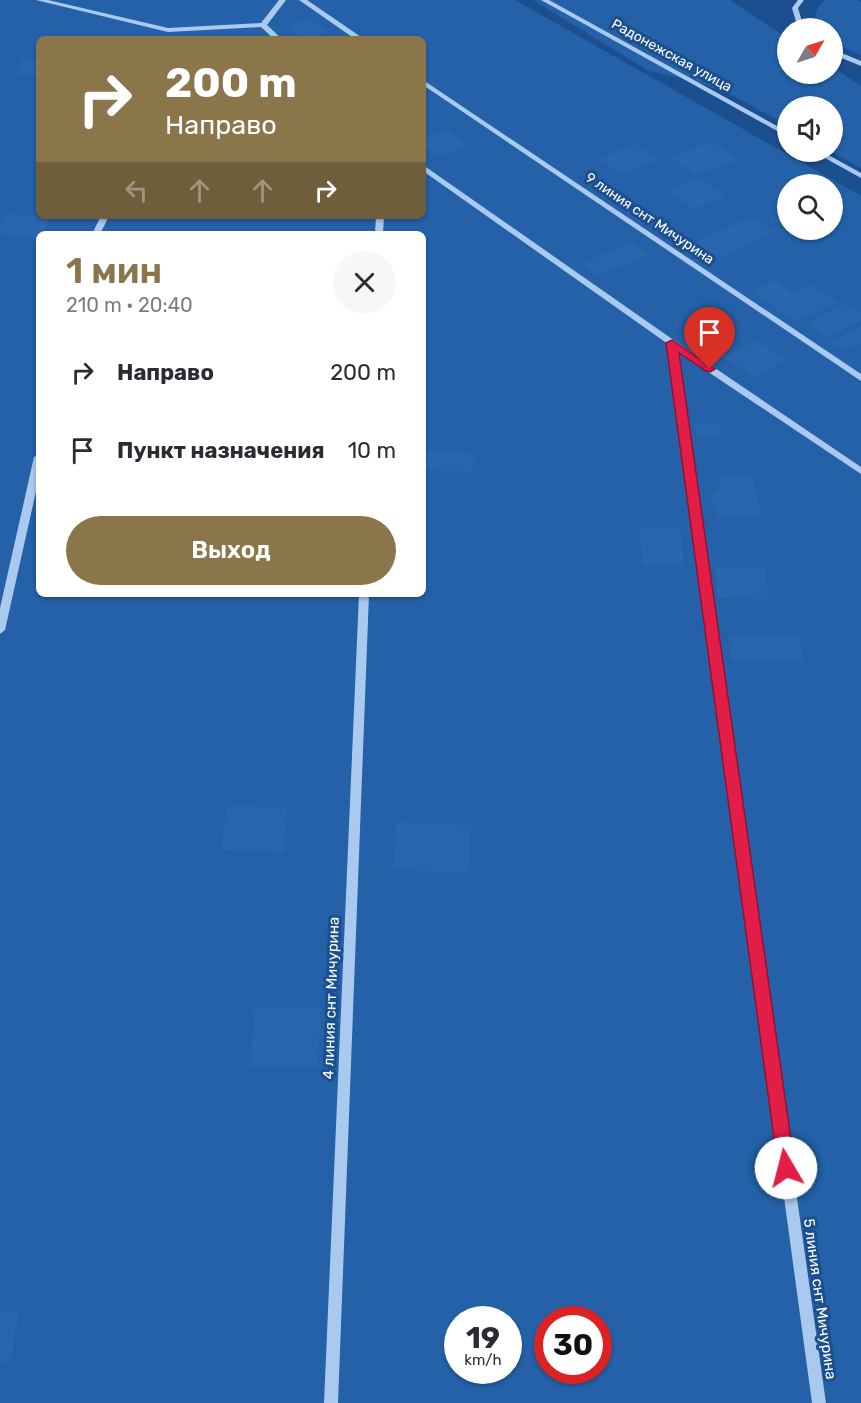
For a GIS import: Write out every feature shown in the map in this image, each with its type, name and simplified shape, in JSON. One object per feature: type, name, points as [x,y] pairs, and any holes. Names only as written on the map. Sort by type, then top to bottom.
[{"type":"street","points":[[39,0],[168,30],[263,25],[275,36]]},
{"type":"street","points":[[263,25],[283,0]]},
{"type":"street","points":[[302,0],[356,36]]},
{"type":"street","name":"Радонежская улица","points":[[544,0],[777,129]]},
{"type":"street","points":[[798,18],[795,8],[801,0]]},
{"type":"street","points":[[197,36],[201,28]]},
{"type":"street","points":[[843,56],[861,64]]},
{"type":"street","name":"9 линия снт Мичурина","points":[[426,84],[861,378]]},
{"type":"street","points":[[836,162],[861,176]]},
{"type":"street","points":[[426,169],[672,343],[861,471]]},
{"type":"street","name":"5 линия снт Мичурина","points":[[672,343],[819,1403]]},
{"type":"street","points":[[0,630],[36,470]]},
{"type":"street","name":"4 линия снт Мичурина","points":[[331,1403],[364,597]]},
{"type":"shaded area","points":[[0,0],[515,0],[777,148],[777,162],[801,162],[822,174],[777,174],[777,240],[843,240],[843,186],[861,196],[861,1403],[0,1403]]},
{"type":"shaded area","points":[[533,0],[730,0],[777,31],[777,84],[843,84],[843,74],[861,86],[861,168],[843,158],[843,96],[777,96],[777,120],[731,95],[701,83],[649,71]]},
{"type":"shaded area","points":[[826,0],[861,2],[861,55],[843,47],[843,18],[816,18],[820,5]]},
{"type":"building","points":[[309,18],[329,32],[315,36],[301,36],[286,26]]},
{"type":"building","points":[[22,60],[36,61],[36,76],[14,74]]},
{"type":"building","points":[[448,130],[467,146],[437,156],[426,147],[426,138]]},
{"type":"building","points":[[712,141],[739,159],[697,175],[670,157]]},
{"type":"building","points":[[635,144],[659,159],[622,174],[599,159]]},
{"type":"building","points":[[698,178],[726,195],[694,209],[666,191]]},
{"type":"building","points":[[7,214],[50,219],[44,231],[36,231],[36,239],[0,235],[0,226]]},
{"type":"building","points":[[752,217],[775,232],[718,258],[694,242]]},
{"type":"building","points":[[631,242],[649,254],[598,276],[580,264]]},
{"type":"building","points":[[775,280],[793,293],[811,284],[839,302],[796,322],[750,292]]},
{"type":"building","points":[[845,304],[861,314],[861,320],[827,337],[806,323]]},
{"type":"building","points":[[861,326],[861,342],[844,351],[830,343]]},
{"type":"building","points":[[757,341],[787,360],[753,377],[723,357]]},
{"type":"building","points":[[695,424],[720,424],[722,437],[697,437]]},
{"type":"building","points":[[427,451],[474,453],[472,472],[426,470]]},
{"type":"building","points":[[752,475],[762,516],[717,517],[711,494],[721,486],[719,476]]},
{"type":"building","points":[[639,527],[680,527],[685,566],[642,565]]},
{"type":"building","points":[[716,567],[765,568],[769,599],[717,598]]},
{"type":"building","points":[[728,634],[799,636],[803,662],[731,661]]},
{"type":"building","points":[[227,806],[288,807],[284,852],[221,850]]},
{"type":"building","points":[[396,822],[471,825],[469,873],[393,870]]},
{"type":"building","points":[[255,1008],[321,1008],[318,1067],[250,1067]]},
{"type":"building","points":[[0,1312],[19,1312],[10,1363],[0,1363]]},
{"type":"route","points":[[710,369],[672,343],[786,1168]]}]
